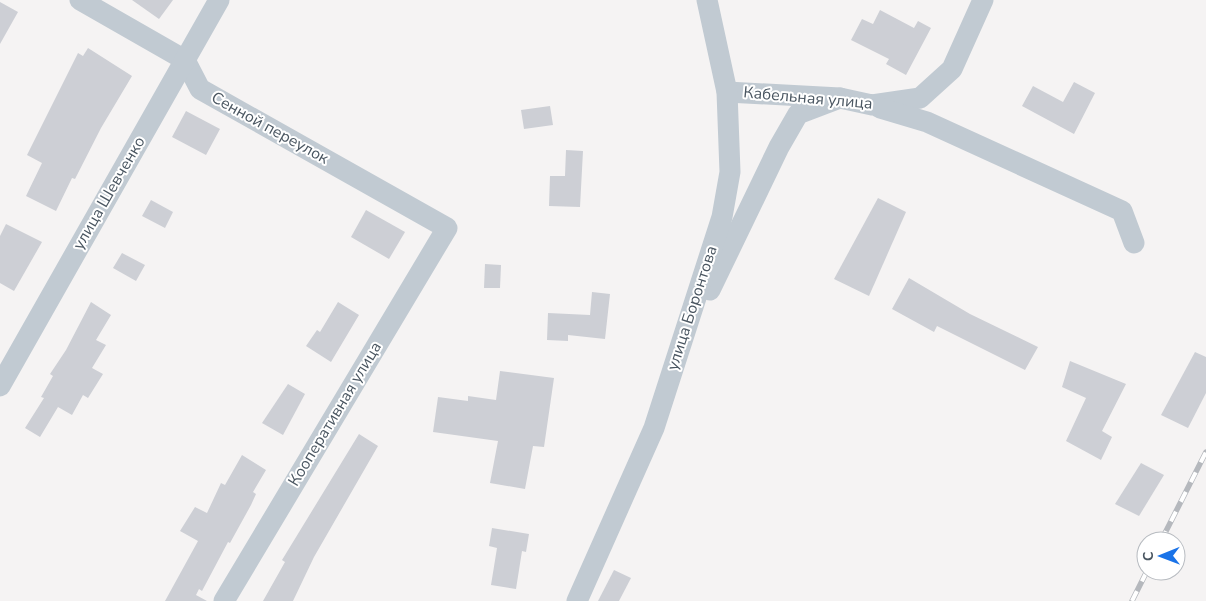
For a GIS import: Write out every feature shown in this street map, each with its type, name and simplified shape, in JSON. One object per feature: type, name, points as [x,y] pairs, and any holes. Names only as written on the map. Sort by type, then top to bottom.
[{"type":"street","points":[[80,0],[185,60]]},
{"type":"street","name":"улица Шевченко","points":[[0,386],[219,0]]},
{"type":"street","name":"улица Боронтова","points":[[577,601],[654,428],[676,354],[722,217],[730,172],[727,92],[707,0]]},
{"type":"street","name":"Кабельная улица","points":[[727,92],[840,98],[872,106],[920,98],[952,69],[983,0]]},
{"type":"street","name":"Сенной переулок","points":[[185,60],[200,89],[447,228]]},
{"type":"street","points":[[676,354],[735,240],[779,147],[798,114],[840,98]]},
{"type":"street","points":[[872,106],[927,122],[1122,211],[1134,243]]},
{"type":"street","name":"Кооперативная улица","points":[[224,601],[447,228]]},
{"type":"building","points":[[132,0],[173,0],[159,19]]},
{"type":"building","points":[[0,2],[18,12],[0,44]]},
{"type":"building","points":[[880,10],[914,28],[918,21],[931,28],[906,75],[886,64],[889,59],[851,40],[862,19],[873,24]]},
{"type":"building","points":[[88,48],[132,76],[101,128],[75,179],[72,178],[56,211],[26,196],[42,163],[27,155],[78,53],[83,56]]},
{"type":"building","points":[[1074,82],[1095,93],[1074,134],[1022,106],[1033,86],[1063,102]]},
{"type":"building","points":[[550,106],[553,125],[524,129],[521,110]]},
{"type":"building","points":[[186,111],[220,129],[206,155],[172,137]]},
{"type":"building","points":[[566,150],[583,151],[580,207],[549,206],[550,176],[565,176]]},
{"type":"building","points":[[878,198],[906,212],[869,296],[834,279]]},
{"type":"building","points":[[151,200],[173,212],[165,228],[142,216]]},
{"type":"building","points":[[366,210],[405,232],[389,259],[351,237]]},
{"type":"building","points":[[6,224],[42,242],[14,291],[0,283],[0,236]]},
{"type":"building","points":[[122,253],[145,265],[136,281],[113,268]]},
{"type":"building","points":[[485,264],[501,265],[500,288],[484,288]]},
{"type":"building","points":[[909,278],[970,314],[1038,347],[1025,370],[937,326],[934,332],[892,309]]},
{"type":"building","points":[[592,292],[610,294],[605,339],[568,335],[568,341],[547,340],[548,313],[590,315]]},
{"type":"building","points":[[91,302],[111,315],[96,340],[106,345],[92,368],[103,374],[88,398],[83,395],[72,415],[58,407],[40,437],[25,428],[44,398],[41,397],[53,376],[50,374],[66,350]]},
{"type":"building","points":[[338,302],[359,315],[331,362],[306,346],[317,330],[320,332]]},
{"type":"building","points":[[1195,352],[1206,357],[1206,393],[1188,428],[1161,415]]},
{"type":"building","points":[[1070,361],[1126,384],[1102,431],[1112,437],[1101,460],[1066,441],[1086,398],[1062,387]]},
{"type":"building","points":[[500,371],[554,378],[544,447],[533,446],[525,489],[490,483],[498,441],[433,432],[438,397],[468,401],[468,396],[496,400]]},
{"type":"building","points":[[288,384],[305,394],[283,435],[262,423]]},
{"type":"building","points":[[359,434],[378,446],[314,557],[293,601],[263,601],[285,562],[282,560]]},
{"type":"building","points":[[242,455],[266,470],[253,492],[256,494],[251,505],[230,543],[228,542],[202,591],[199,589],[196,595],[207,601],[165,601],[198,541],[180,531],[195,507],[207,513],[221,483],[225,485]]},
{"type":"building","points":[[1141,463],[1164,475],[1139,516],[1115,504]]},
{"type":"building","points":[[492,528],[529,534],[526,552],[522,551],[516,589],[491,585],[497,548],[489,546]]},
{"type":"building","points":[[614,570],[631,578],[619,601],[598,601]]},
{"type":"railway","points":[[1166,531],[1206,452]]},
{"type":"railway","points":[[1132,601],[1142,581]]}]
